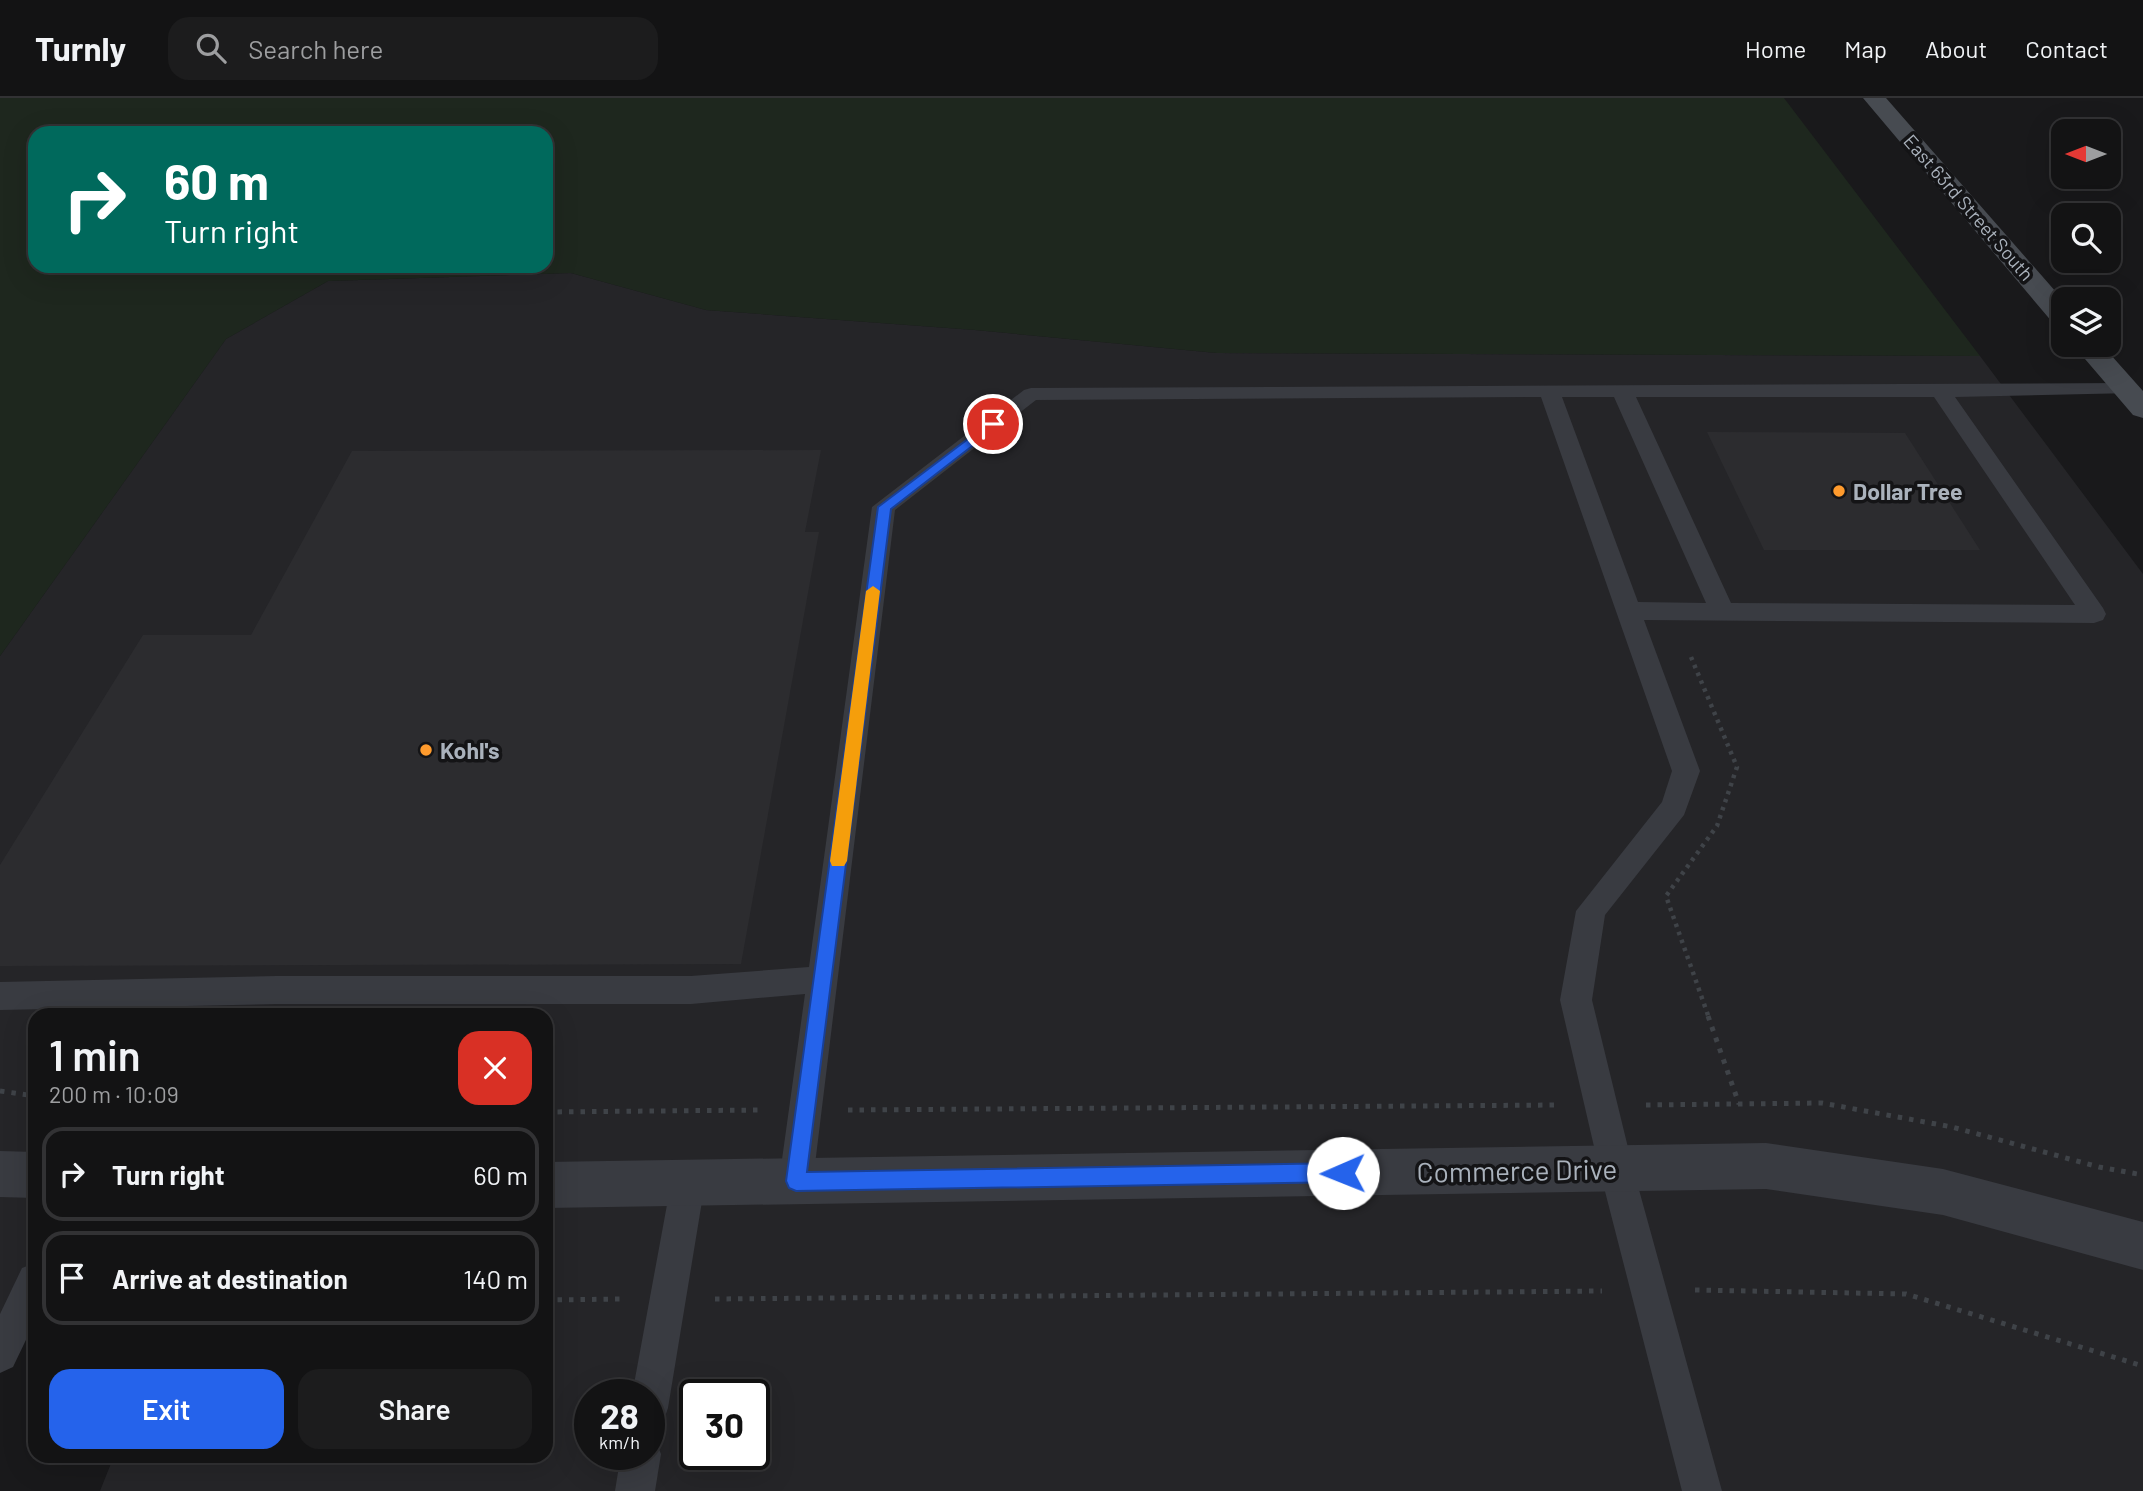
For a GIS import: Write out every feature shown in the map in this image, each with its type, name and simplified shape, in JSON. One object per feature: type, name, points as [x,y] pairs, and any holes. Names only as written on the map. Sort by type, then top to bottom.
[{"type":"main road","name":"East 63rd Street South","points":[[1874,98],[2051,303]]},
{"type":"main road","points":[[2098,357],[2134,399]]},
{"type":"street","name":"Commerce Drive","points":[[553,1185],[1766,1166],[1943,1192],[2143,1246]]},
{"type":"street","points":[[0,1174],[28,1175]]},
{"type":"lane","points":[[1549,391],[1686,771],[1674,807],[1591,911],[1576,1000],[1616,1168],[1702,1491]]},
{"type":"lane","points":[[1622,391],[1724,612]]},
{"type":"lane","points":[[1629,611],[2094,614],[1940,391]]},
{"type":"lane","points":[[796,1181],[884,507],[1031,394],[1940,391],[2134,399]]},
{"type":"lane","points":[[0,996],[277,990],[691,990],[822,979]]},
{"type":"lane","points":[[654,1379],[688,1183]]},
{"type":"lane","points":[[0,1354],[28,1296]]},
{"type":"lane","points":[[635,1491],[638,1470]]},
{"type":"path","points":[[0,1091],[28,1095]]},
{"type":"path","points":[[553,1112],[1822,1103],[1952,1127],[2099,1167],[2143,1175]]},
{"type":"path","points":[[553,1300],[1739,1290],[1906,1294],[2143,1366]]},
{"type":"shaded area","points":[[0,98],[1784,98],[1980,356],[1217,353],[975,330],[706,310],[571,273],[328,281],[226,339],[0,656]]},
{"type":"shaded area","points":[[571,273],[706,310],[975,330],[1217,353],[1980,356],[2143,574],[2143,1491],[100,1491],[111,1463],[553,1463],[553,1008],[28,1008],[28,1326],[0,1320],[0,656],[226,339],[328,281]]},
{"type":"building","name":"Dollar Tree","points":[[1707,432],[1905,433],[1980,550],[1764,550]]},
{"type":"building","name":"Kohl's","points":[[821,450],[805,532],[819,532],[741,964],[0,966],[0,865],[143,635],[251,635],[352,451]]},
{"type":"slow traffic","points":[[838,861],[873,591]]},
{"type":"place","name":"Dollar Tree","points":[[1839,491]]},
{"type":"place","name":"Kohl's","points":[[426,750]]},
{"type":"route","points":[[993,424],[884,507],[796,1181],[1343,1173]]}]
